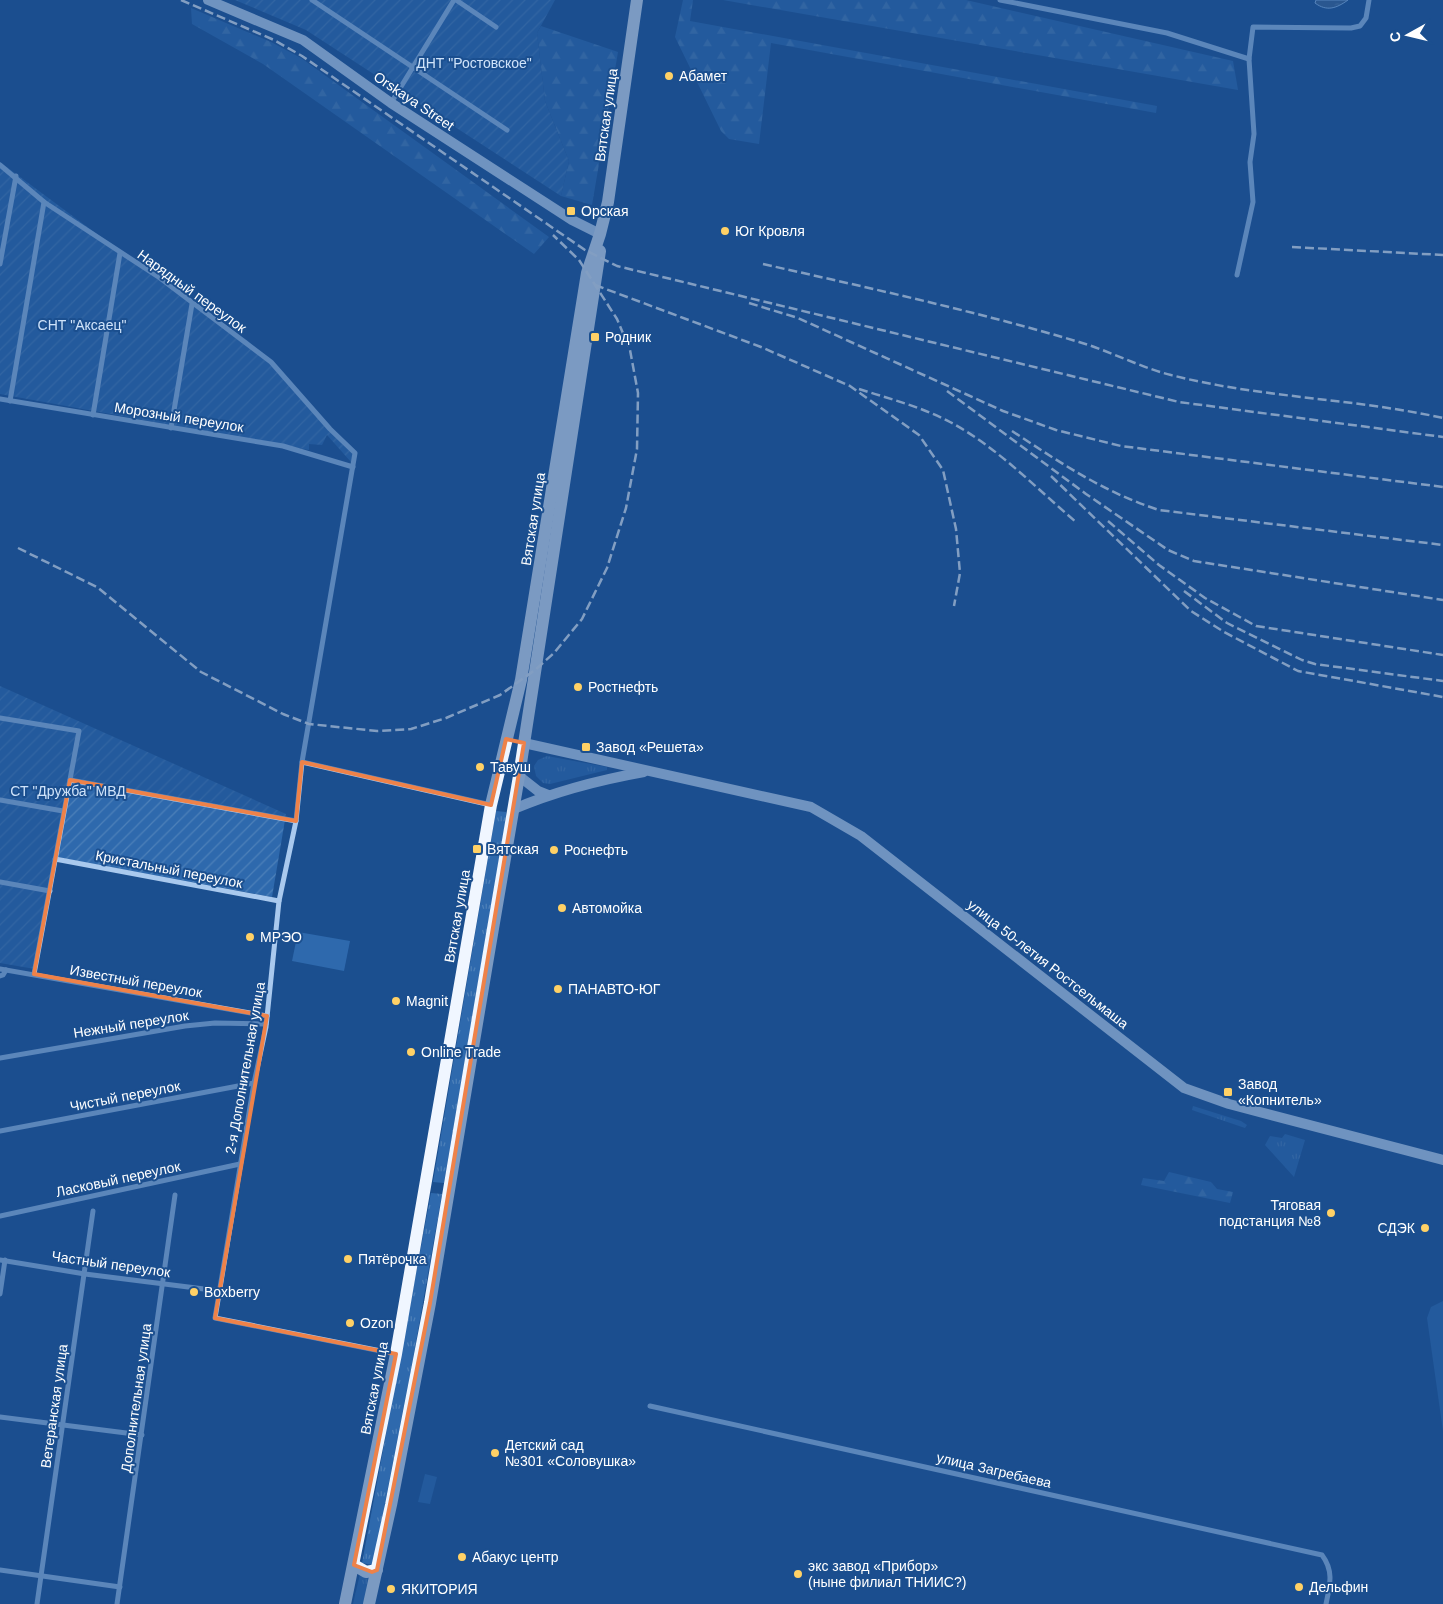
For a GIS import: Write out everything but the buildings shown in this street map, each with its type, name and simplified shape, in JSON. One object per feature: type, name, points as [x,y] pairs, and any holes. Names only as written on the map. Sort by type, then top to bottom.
[{"type":"main road","name":"Orskaya Street","points":[[208,0],[303,40],[391,103],[572,220],[600,234]]},
{"type":"main road","name":"Вятская улица","points":[[345,1604],[396,1354],[491,805],[521,680],[587,273],[608,202],[637,0]]},
{"type":"main road","name":"Вятская улица","points":[[370,1604],[430,1303],[514,809],[598,267],[600,234]]},
{"type":"main road","points":[[506,739],[524,743]]},
{"type":"main road","name":"улица 50-летия Ростсельмаша","points":[[524,743],[802,804],[835,820],[861,836],[1184,1088],[1229,1104],[1443,1160]]},
{"type":"main road","points":[[502,758],[519,776],[538,791],[548,794]]},
{"type":"main road","points":[[491,805],[514,809],[548,794],[608,778],[647,771]]},
{"type":"main road","points":[[426,1188],[439,1184],[448,1191]]},
{"type":"main road","points":[[354,1565],[366,1572],[377,1570]]},
{"type":"street","points":[[312,0],[507,130]]},
{"type":"street","points":[[391,103],[455,0],[496,27]]},
{"type":"street","points":[[1000,0],[1167,34],[1249,59]]},
{"type":"street","points":[[1237,275],[1252,202],[1250,162],[1254,134],[1249,59],[1253,27],[1350,28],[1360,26],[1366,18],[1369,0]]},
{"type":"street","name":"Нарядный переулок","points":[[0,166],[16,176],[44,202],[160,278],[271,362],[330,429],[355,453]]},
{"type":"street","points":[[0,264],[16,176]]},
{"type":"street","points":[[10,401],[44,202]]},
{"type":"street","points":[[93,415],[120,253]]},
{"type":"street","points":[[171,428],[192,304]]},
{"type":"street","name":"Морозный переулок","points":[[0,399],[283,446],[353,466]]},
{"type":"street","name":"2-я Дополнительная улица","points":[[355,453],[302,762],[296,821],[279,901],[266,1024],[254,1083],[215,1318],[396,1354]]},
{"type":"street","points":[[0,718],[79,731],[34,974]]},
{"type":"street","points":[[302,762],[491,805]]},
{"type":"street","points":[[70,780],[296,821]]},
{"type":"street","points":[[0,800],[63,811]]},
{"type":"street","name":"Кристальный переулок","points":[[55,859],[279,901]]},
{"type":"street","points":[[0,882],[50,890]]},
{"type":"street","points":[[0,976],[3,975],[3,969]]},
{"type":"street","name":"Известный переулок","points":[[3,969],[267,1016]]},
{"type":"street","name":"Нежный переулок","points":[[0,1058],[185,1026],[216,1023],[266,1024]]},
{"type":"street","name":"Чистый переулок","points":[[0,1131],[254,1083]]},
{"type":"street","name":"Ласковый переулок","points":[[0,1216],[240,1164]]},
{"type":"street","name":"Дополнительная улица","points":[[117,1604],[176,1195]]},
{"type":"street","name":"Ветеранская улица","points":[[37,1604],[93,1211]]},
{"type":"street","points":[[0,1294],[2,1260]]},
{"type":"street","name":"Частный переулок","points":[[2,1260],[85,1274],[220,1291]]},
{"type":"street","name":"улица Загребаева","points":[[650,1406],[1322,1555],[1328,1564],[1331,1576],[1326,1604]]},
{"type":"street","points":[[0,1417],[142,1435]]},
{"type":"street","points":[[0,1570],[120,1587]]},
{"type":"highlighted area","points":[[506,739],[524,743],[430,1303],[377,1570],[372,1572],[354,1565],[396,1354],[215,1318],[267,1016],[34,974],[70,780],[296,821],[302,762],[491,805]]},
{"type":"green space","name":"ДНТ \"Ростовское\"","points":[[235,0],[555,0],[537,33],[545,101],[569,161],[561,196],[306,30]]},
{"type":"green space","points":[[683,0],[693,0],[690,21],[1157,106],[1156,113],[771,43],[759,144],[729,139],[721,131],[675,37]]},
{"type":"green space","points":[[723,0],[966,0],[1233,61],[1238,90]]},
{"type":"green space","points":[[191,8],[271,42],[301,58],[549,237],[534,254],[263,64],[192,24]]},
{"type":"green space","points":[[541,26],[618,52],[592,205],[561,196],[569,161],[545,101],[537,33]]},
{"type":"green space","name":"СНТ \"Аксаец\"","points":[[0,162],[121,252],[248,341],[353,454],[351,462],[327,435],[322,445],[309,444],[309,450],[0,394]]},
{"type":"green space","name":"СТ \"Дружба\" МВД","points":[[0,686],[286,814],[272,897],[55,857],[35,969],[0,963]]},
{"type":"green space","points":[[547,756],[607,767],[607,770],[550,784],[543,783],[536,776],[534,766],[538,760]]},
{"type":"green space","points":[[496,811],[506,812],[506,818],[444,1183],[433,1182]]},
{"type":"green space","points":[[298,932],[350,941],[344,971],[292,961]]},
{"type":"green space","points":[[1193,1106],[1241,1121],[1247,1125],[1245,1128],[1192,1110]]},
{"type":"green space","points":[[1285,1134],[1305,1140],[1294,1177],[1265,1145],[1270,1136],[1282,1138]]},
{"type":"green space","points":[[1169,1172],[1211,1182],[1217,1189],[1233,1192],[1230,1203],[1141,1185],[1143,1178],[1164,1181]]},
{"type":"green space","points":[[431,1193],[442,1194],[413,1359],[373,1565],[362,1563]]},
{"type":"green space","points":[[1443,1301],[1443,1431],[1427,1318],[1431,1307]]},
{"type":"green space","points":[[425,1474],[437,1477],[430,1504],[418,1502]]},
{"type":"green space","points":[[360,1574],[372,1576],[365,1604],[353,1604]]},
{"type":"water","points":[[1316,0],[1348,0],[1336,7],[1328,8],[1319,6],[1315,3]]},
{"type":"railway","points":[[181,0],[274,40],[302,56],[585,250],[617,266],[1179,402],[1443,437]]},
{"type":"railway","points":[[18,548],[97,587],[201,672],[283,714],[309,724],[377,731],[411,729],[446,718],[500,695],[535,670],[554,653],[582,619],[607,568],[626,508],[637,449],[638,393],[630,350],[617,319],[579,260],[553,235]]},
{"type":"railway","points":[[1292,247],[1443,255]]},
{"type":"railway","points":[[763,264],[1001,320],[1091,346],[1159,372],[1205,383],[1238,389],[1375,406],[1443,418]]},
{"type":"railway","points":[[595,285],[761,347],[850,386],[919,435],[943,470],[956,529],[960,573],[954,606]]},
{"type":"railway","points":[[749,303],[798,318],[1003,411],[1056,430],[1121,446],[1443,487]]},
{"type":"railway","points":[[859,389],[928,412],[967,432],[1016,469],[1076,522]]},
{"type":"railway","points":[[947,391],[1086,494],[1168,550],[1194,561],[1443,600]]},
{"type":"railway","points":[[1012,431],[1101,486],[1159,510],[1443,545]]},
{"type":"railway","points":[[1051,476],[1191,611],[1224,632],[1298,671],[1443,697]]},
{"type":"railway","points":[[1108,521],[1159,565],[1205,598],[1256,626],[1443,655]]},
{"type":"railway","points":[[1184,591],[1227,623],[1302,660],[1315,664],[1443,681]]},
{"type":"place","name":"Абамет","points":[[669,76]]},
{"type":"place","name":"Орская","points":[[571,211]]},
{"type":"place","name":"Юг Кровля","points":[[725,231]]},
{"type":"place","name":"Родник","points":[[595,337]]},
{"type":"place","name":"Ростнефть","points":[[578,687]]},
{"type":"place","name":"Завод «Решета»","points":[[586,747]]},
{"type":"place","name":"Тавуш","points":[[480,767]]},
{"type":"place","name":"Вятская","points":[[477,849]]},
{"type":"place","name":"Роснефть","points":[[554,850]]},
{"type":"place","name":"Автомойка","points":[[562,908]]},
{"type":"place","name":"МРЭО","points":[[250,937]]},
{"type":"place","name":"ПАНАВТО-ЮГ","points":[[558,989]]},
{"type":"place","name":"Magnit","points":[[396,1001]]},
{"type":"place","name":"Online Trade","points":[[411,1052]]},
{"type":"place","name":"Завод «Копнитель»","points":[[1228,1092]]},
{"type":"place","name":"Тяговая подстанция №8","points":[[1331,1213]]},
{"type":"place","name":"СДЭК","points":[[1425,1228]]},
{"type":"place","name":"Пятёрочка","points":[[348,1259]]},
{"type":"place","name":"Boxberry","points":[[194,1292]]},
{"type":"place","name":"Ozon","points":[[350,1323]]},
{"type":"place","name":"Детский сад №301 «Соловушка»","points":[[495,1453]]},
{"type":"place","name":"Абакус центр","points":[[462,1557]]},
{"type":"place","name":"экс завод «Прибор» (ныне филиал ТНИИС?)","points":[[798,1574]]},
{"type":"place","name":"Дельфин","points":[[1299,1587]]},
{"type":"place","name":"ЯКИТОРИЯ","points":[[391,1589]]}]
